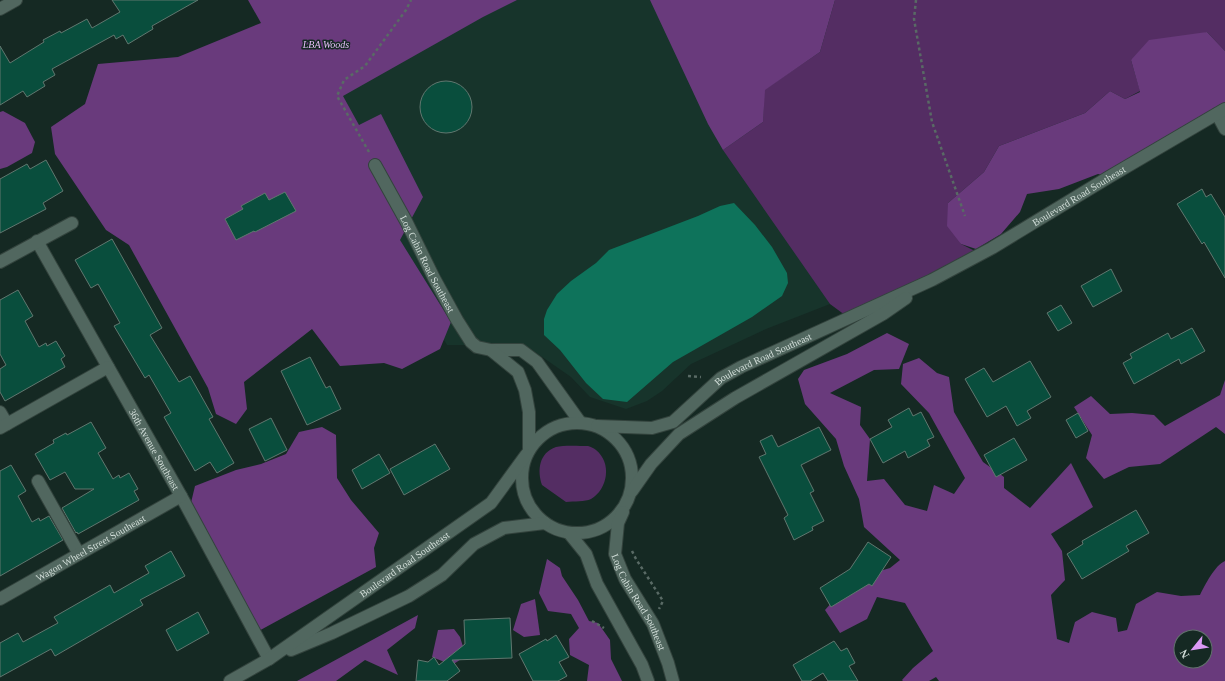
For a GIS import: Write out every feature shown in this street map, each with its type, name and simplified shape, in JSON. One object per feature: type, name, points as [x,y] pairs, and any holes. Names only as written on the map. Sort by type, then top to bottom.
[{"type":"street","points":[[0,10],[16,0]]},
{"type":"street","points":[[1221,112],[1225,129]]},
{"type":"street","name":"Boulevard Road Southeast","points":[[597,426],[652,428],[673,422],[721,378],[741,367],[932,280],[992,248],[1109,177],[1221,112]]},
{"type":"street","name":"Log Cabin Road Southeast","points":[[375,165],[406,221],[434,278],[471,342],[477,347],[491,350],[521,350],[537,362],[580,422]]},
{"type":"street","points":[[0,262],[72,223]]},
{"type":"street","name":"36th Avenue Southeast","points":[[37,241],[181,496],[269,659]]},
{"type":"street","name":"Boulevard Road Southeast","points":[[630,495],[651,464],[679,434],[735,398],[883,314],[932,280]]},
{"type":"street","name":"Log Cabin Road Southeast","points":[[491,350],[518,372],[525,390],[529,412],[528,453]]},
{"type":"street","points":[[0,412],[4,426],[108,367]]},
{"type":"street","points":[[580,422],[597,426],[611,434],[622,445],[630,459],[633,475],[630,495],[619,515],[604,527],[587,533],[569,533],[553,528],[539,518],[528,505],[523,489],[522,472],[528,453],[533,444],[542,434],[566,423],[580,422]]},
{"type":"street","name":"Boulevard Road Southeast","points":[[230,681],[269,659],[490,503],[528,453]]},
{"type":"street","points":[[38,481],[79,554]]},
{"type":"street","name":"Log Cabin Road Southeast","points":[[630,495],[618,523],[615,554],[625,579],[653,624],[668,663],[673,681]]},
{"type":"street","name":"Wagon Wheel Street Southeast","points":[[0,599],[181,496]]},
{"type":"street","name":"Boulevard Road Southeast","points":[[269,659],[332,633],[409,596],[442,575],[474,544],[504,528],[545,523]]},
{"type":"street","points":[[569,533],[586,554],[598,584],[642,665],[648,681]]},
{"type":"path","points":[[375,165],[364,142],[337,96],[344,80],[365,66],[406,10],[411,0]]},
{"type":"path","points":[[916,0],[914,19],[932,122],[965,216]]},
{"type":"path","points":[[632,551],[639,565],[663,601],[653,624]]},
{"type":"shaded area","points":[[491,0],[658,0],[725,114],[830,304],[766,329],[691,364],[662,391],[647,401],[626,409],[590,397],[571,377],[525,345],[447,345],[310,104]]},
{"type":"shaded area","points":[[835,0],[1225,0],[1225,51],[1207,32],[1131,60],[1140,91],[1125,99],[1110,91],[1085,113],[999,146],[984,172],[948,203],[961,244],[981,254],[849,318],[830,304],[723,150],[763,122],[764,90],[820,52]]},
{"type":"shaded area","points":[[734,203],[755,225],[772,247],[787,273],[788,283],[782,296],[752,317],[673,362],[627,402],[603,399],[586,383],[560,350],[544,335],[544,319],[547,310],[557,294],[571,281],[596,263],[609,250],[720,206]]},
{"type":"shaded area","points":[[559,446],[588,446],[595,449],[601,455],[606,469],[604,483],[597,495],[589,500],[566,502],[542,485],[540,479],[540,468],[546,453]]},
{"type":"green space","name":"LBA Woods","points":[[248,0],[517,0],[483,17],[343,96],[359,125],[381,114],[423,197],[400,240],[451,322],[440,349],[402,369],[384,363],[340,366],[312,329],[244,382],[247,409],[236,424],[216,414],[208,388],[129,245],[106,230],[55,154],[51,127],[85,104],[98,64],[178,57],[261,23]]},
{"type":"green space","points":[[650,0],[835,0],[820,52],[765,90],[763,122],[723,150],[708,124]]},
{"type":"green space","points":[[1207,32],[1225,51],[1225,110],[1109,177],[1098,174],[1059,189],[1027,194],[1020,212],[1001,234],[976,249],[961,244],[947,226],[948,203],[984,172],[999,146],[1085,113],[1110,91],[1125,99],[1140,92],[1131,60],[1149,40]]},
{"type":"green space","points":[[3,111],[25,123],[35,142],[32,153],[7,167],[0,169],[0,112]]},
{"type":"green space","points":[[887,333],[909,344],[899,369],[874,370],[830,393],[861,407],[860,425],[870,439],[867,481],[884,479],[905,505],[927,511],[934,485],[954,494],[965,478],[929,413],[901,384],[903,364],[919,358],[937,373],[949,377],[954,412],[983,462],[1004,477],[1004,488],[1030,508],[1071,463],[1093,507],[1051,534],[1062,551],[1065,580],[1051,595],[1057,639],[1069,643],[1075,622],[1092,612],[1116,618],[1118,632],[1127,630],[1136,604],[1157,592],[1181,596],[1200,595],[1214,571],[1221,563],[1225,561],[1225,681],[939,681],[936,677],[929,681],[903,681],[902,680],[913,668],[933,651],[905,603],[877,597],[867,619],[840,633],[825,610],[853,579],[890,568],[900,560],[864,527],[859,499],[844,466],[836,439],[805,404],[798,379],[804,370],[847,354]]},
{"type":"green space","points":[[1225,380],[1225,434],[1216,427],[1160,464],[1129,467],[1104,479],[1086,458],[1092,435],[1074,407],[1091,396],[1110,414],[1132,413],[1154,415],[1165,426],[1220,395]]},
{"type":"green space","points":[[322,427],[336,435],[337,478],[351,500],[379,533],[374,548],[376,567],[255,633],[189,511],[195,486],[236,470],[261,464],[286,454],[299,432]]},
{"type":"green space","points":[[547,559],[560,568],[562,576],[578,600],[589,621],[598,623],[610,640],[611,659],[622,681],[587,681],[589,665],[570,655],[569,639],[579,628],[571,614],[548,611],[539,593]]},
{"type":"green space","points":[[535,599],[540,635],[524,637],[513,630],[521,604]]},
{"type":"green space","points":[[418,615],[415,628],[387,650],[398,675],[365,660],[336,681],[297,681]]},
{"type":"green space","points":[[454,629],[460,637],[466,656],[452,665],[432,657],[438,630]]},
{"type":"building","points":[[112,0],[198,0],[152,26],[153,29],[128,44],[123,35],[116,39],[114,35],[52,69],[55,75],[43,82],[45,86],[27,97],[23,91],[0,105],[0,46],[10,63],[44,42],[43,40],[60,31],[61,33],[87,19],[92,28],[120,12]]},
{"type":"building","points":[[441,81],[451,81],[460,85],[468,93],[472,102],[472,112],[468,121],[460,129],[451,133],[441,133],[432,129],[424,121],[420,112],[420,102],[424,93],[432,85]]},
{"type":"building","points":[[46,160],[63,191],[43,203],[46,209],[0,233],[0,179],[27,164],[30,169]]},
{"type":"building","points":[[1202,189],[1206,197],[1211,194],[1225,217],[1225,278],[1204,242],[1202,244],[1177,204]]},
{"type":"building","points":[[285,192],[296,211],[236,240],[225,219],[243,209],[241,206],[265,193],[269,200]]},
{"type":"building","points":[[112,239],[162,328],[150,335],[179,382],[190,376],[213,417],[209,419],[234,463],[217,473],[210,462],[195,471],[164,417],[171,413],[149,375],[145,378],[114,326],[120,323],[98,284],[91,288],[75,260]]},
{"type":"building","points":[[1111,269],[1122,291],[1093,307],[1081,286]]},
{"type":"building","points":[[18,290],[33,316],[25,321],[39,347],[46,343],[47,346],[56,341],[65,356],[61,359],[65,367],[5,401],[0,392],[0,369],[6,365],[0,354],[0,300]]},
{"type":"building","points":[[1061,305],[1072,323],[1058,331],[1047,313]]},
{"type":"building","points":[[1192,328],[1205,351],[1181,364],[1179,359],[1134,384],[1123,363],[1132,358],[1130,354],[1168,333],[1171,339]]},
{"type":"building","points":[[310,357],[326,388],[330,386],[341,409],[307,425],[281,371]]},
{"type":"building","points":[[1030,361],[1051,397],[1027,411],[1031,418],[1017,426],[1006,406],[987,417],[965,379],[984,368],[993,382]]},
{"type":"building","points":[[909,408],[913,416],[921,412],[934,437],[927,440],[930,446],[908,458],[905,451],[883,463],[870,439],[892,427],[888,420]]},
{"type":"building","points":[[1078,413],[1088,431],[1076,438],[1066,420]]},
{"type":"building","points":[[271,418],[287,450],[265,461],[249,429]]},
{"type":"building","points":[[91,422],[106,448],[98,453],[113,479],[119,475],[120,478],[129,473],[138,489],[134,491],[139,500],[78,534],[62,508],[94,489],[75,489],[65,472],[50,480],[35,454],[54,443],[53,440],[66,433],[67,435]]},
{"type":"building","points":[[819,427],[831,450],[801,465],[814,491],[810,493],[824,521],[812,527],[813,530],[794,540],[784,518],[788,515],[759,457],[766,454],[760,441],[772,435],[778,447]]},
{"type":"building","points":[[1014,438],[1027,460],[996,477],[984,455]]},
{"type":"building","points":[[435,444],[450,469],[404,495],[390,469]]},
{"type":"building","points":[[379,454],[390,473],[362,489],[352,470]]},
{"type":"building","points":[[11,465],[26,491],[18,496],[32,522],[39,518],[40,521],[49,516],[63,540],[0,576],[0,471]]},
{"type":"building","points":[[1136,510],[1149,533],[1126,546],[1129,551],[1082,579],[1067,554],[1083,544],[1082,541]]},
{"type":"building","points":[[868,542],[891,557],[872,586],[869,584],[831,607],[820,588],[850,569]]},
{"type":"building","points":[[171,551],[185,576],[140,600],[143,605],[55,656],[51,649],[0,677],[0,643],[18,633],[23,642],[58,623],[54,617],[110,585],[114,593],[149,573],[145,566]]},
{"type":"building","points":[[198,612],[209,633],[177,651],[166,630]]},
{"type":"building","points":[[510,618],[512,658],[452,660],[460,671],[447,681],[416,681],[418,660],[428,662],[434,657],[439,665],[465,644],[464,620]]},
{"type":"building","points":[[556,635],[569,657],[559,662],[567,676],[558,681],[533,681],[519,654],[546,639],[547,641]]},
{"type":"building","points":[[834,641],[841,651],[847,648],[855,663],[849,666],[858,681],[828,681],[823,673],[810,681],[802,681],[793,665]]}]
